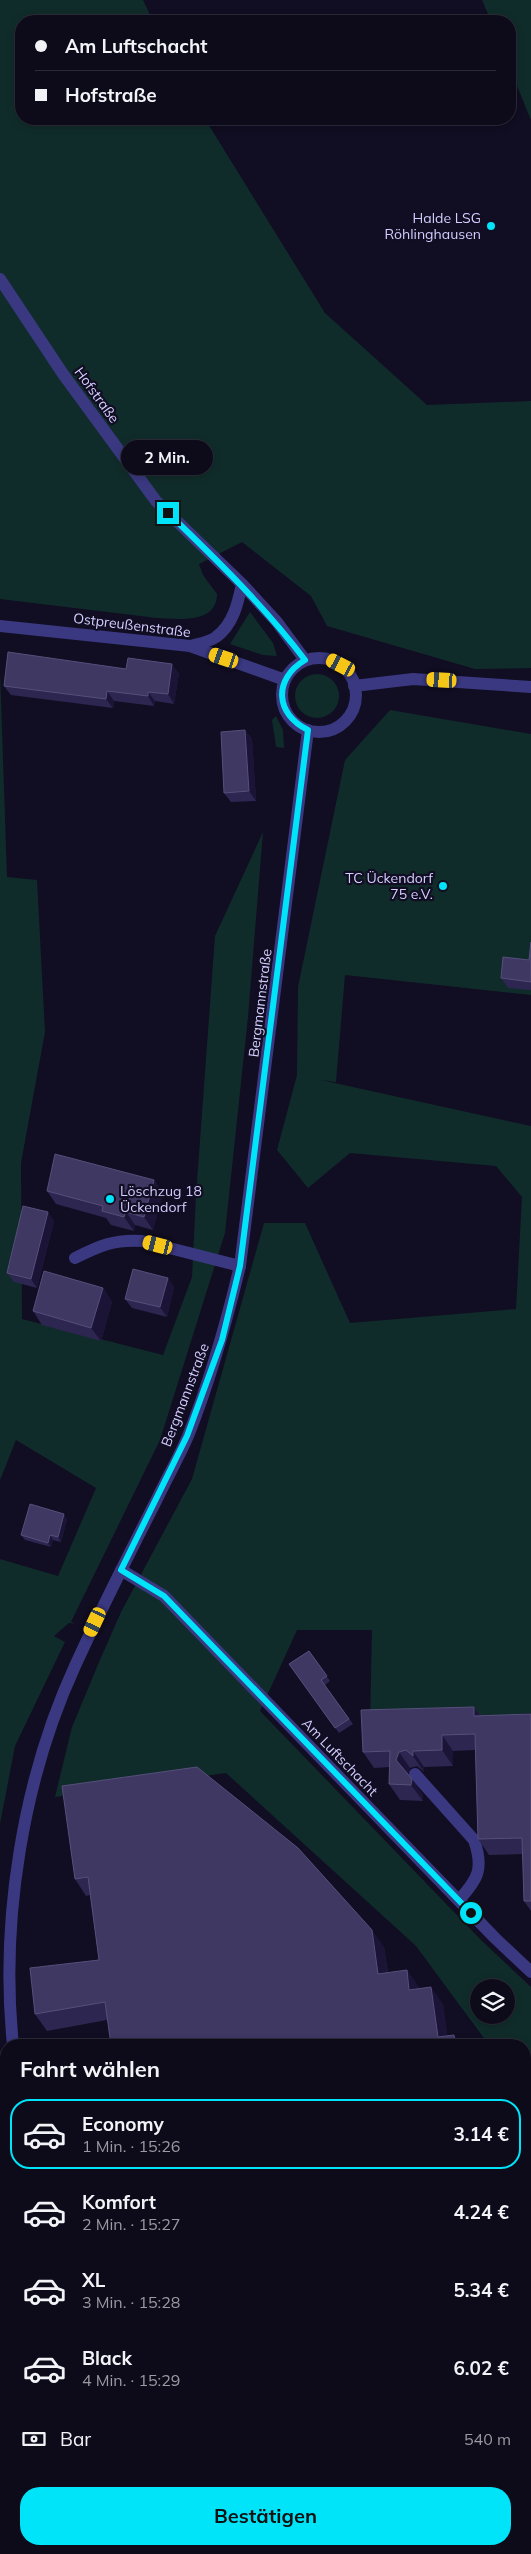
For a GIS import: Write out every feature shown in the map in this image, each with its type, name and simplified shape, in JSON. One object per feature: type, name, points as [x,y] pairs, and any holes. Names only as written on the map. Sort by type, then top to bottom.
[{"type":"street","name":"Hofstraße","points":[[0,279],[63,374],[156,501],[242,584],[277,622],[305,660]]},
{"type":"street","points":[[190,646],[216,638],[237,609],[242,584]]},
{"type":"street","name":"Ostpreußenstraße","points":[[0,626],[190,646],[285,680]]},
{"type":"street","points":[[317,658],[330,660],[341,665],[349,674],[354,686],[356,697],[353,708],[344,722],[330,730],[308,730],[296,724],[285,710],[282,692],[285,680],[290,672],[305,660],[317,658]]},
{"type":"street","points":[[354,686],[413,679],[531,687]]},
{"type":"street","name":"Bergmannstraße","points":[[13,2039],[10,1976],[16,1873],[25,1820],[46,1741],[74,1668],[187,1436],[222,1340],[240,1266],[308,730]]},
{"type":"street","points":[[74,1258],[107,1242],[128,1240],[142,1241],[240,1266]]},
{"type":"street","name":"Am Luftschacht","points":[[121,1570],[164,1596],[458,1900],[531,1972]]},
{"type":"street","points":[[415,1774],[474,1840],[478,1853],[478,1877],[458,1900]]},
{"type":"green space","points":[[0,0],[143,0],[150,15],[15,15],[15,125],[209,125],[325,313],[427,405],[531,401],[531,668],[475,669],[327,626],[311,596],[242,542],[199,564],[203,575],[217,594],[211,611],[195,618],[157,618],[0,599]]},
{"type":"green space","points":[[482,0],[531,0],[531,120],[516,84],[516,15],[488,15]]},
{"type":"green space","points":[[250,612],[273,643],[277,656],[263,655],[230,644]]},
{"type":"green space","points":[[0,671],[7,877],[37,880],[45,1032],[21,1163],[22,1319],[163,1355],[192,1277],[196,1195],[215,936],[263,832],[248,1017],[225,1233],[160,1440],[71,1622],[75,1624],[69,1623],[54,1636],[65,1642],[15,1746],[0,1824],[0,1559],[58,1576],[96,1488],[16,1440],[0,1480]]},
{"type":"green space","points":[[317,674],[329,678],[335,684],[339,696],[335,708],[329,714],[317,718],[305,714],[299,708],[295,696],[299,684],[305,678]]},
{"type":"green space","points":[[390,710],[531,734],[531,995],[345,975],[336,1082],[321,1080],[531,1126],[531,1713],[370,1724],[372,1630],[297,1630],[260,1711],[481,1940],[531,1987],[531,2039],[485,2039],[474,2024],[515,2024],[515,1979],[470,1979],[470,2019],[416,1946],[226,1773],[55,1797],[72,1727],[99,1662],[121,1612],[192,1479],[264,1223],[305,1223],[350,1323],[516,1309],[522,1197],[496,1166],[350,1153],[308,1188],[277,1150],[297,1075],[298,987],[345,760]]},
{"type":"green space","points":[[276,716],[283,730],[284,748],[276,747],[272,720]]},
{"type":"building","points":[[8,652],[126,669],[128,658],[172,664],[168,694],[148,692],[148,696],[107,691],[106,699],[4,686]]},
{"type":"building","points":[[245,730],[249,791],[224,793],[221,732]]},
{"type":"building","points":[[531,942],[531,982],[501,978],[503,957],[529,960]]},
{"type":"building","name":"Löschzug 18 Ückendorf","points":[[55,1154],[154,1180],[144,1217],[126,1212],[124,1217],[102,1211],[103,1206],[47,1191]]},
{"type":"building","points":[[23,1206],[48,1212],[31,1279],[7,1273]]},
{"type":"building","points":[[133,1269],[168,1278],[160,1307],[125,1299]]},
{"type":"building","points":[[44,1271],[103,1288],[91,1328],[33,1311]]},
{"type":"building","points":[[30,1504],[64,1514],[58,1537],[50,1535],[48,1543],[21,1535]]},
{"type":"building","points":[[309,1651],[327,1676],[321,1680],[349,1719],[335,1728],[289,1664]]},
{"type":"building","points":[[474,1707],[474,1716],[531,1714],[531,1901],[524,1901],[522,1838],[478,1839],[475,1734],[442,1735],[442,1750],[413,1751],[413,1756],[406,1750],[399,1752],[396,1760],[412,1779],[411,1785],[389,1784],[390,1751],[363,1752],[361,1710]]},
{"type":"building","points":[[197,1767],[298,1848],[372,1930],[378,1974],[407,1970],[409,1990],[431,1987],[438,2037],[454,2035],[455,2039],[110,2039],[105,2002],[35,2014],[30,1968],[99,1960],[88,1877],[75,1879],[62,1786]]},
{"type":"place","name":"Halde LSG Röhlinghausen","points":[[491,226]]},
{"type":"place","name":"TC Ückendorf 75 e.V.","points":[[443,886]]},
{"type":"place","name":"Löschzug 18 Ückendorf","points":[[110,1199]]},
{"type":"route","points":[[168,513],[242,584],[277,622],[305,660],[290,672],[285,680],[282,692],[283,704],[288,716],[296,724],[308,730],[298,792],[292,841],[288,903],[240,1266],[222,1340],[187,1436],[121,1570],[164,1596],[471,1913]]}]
